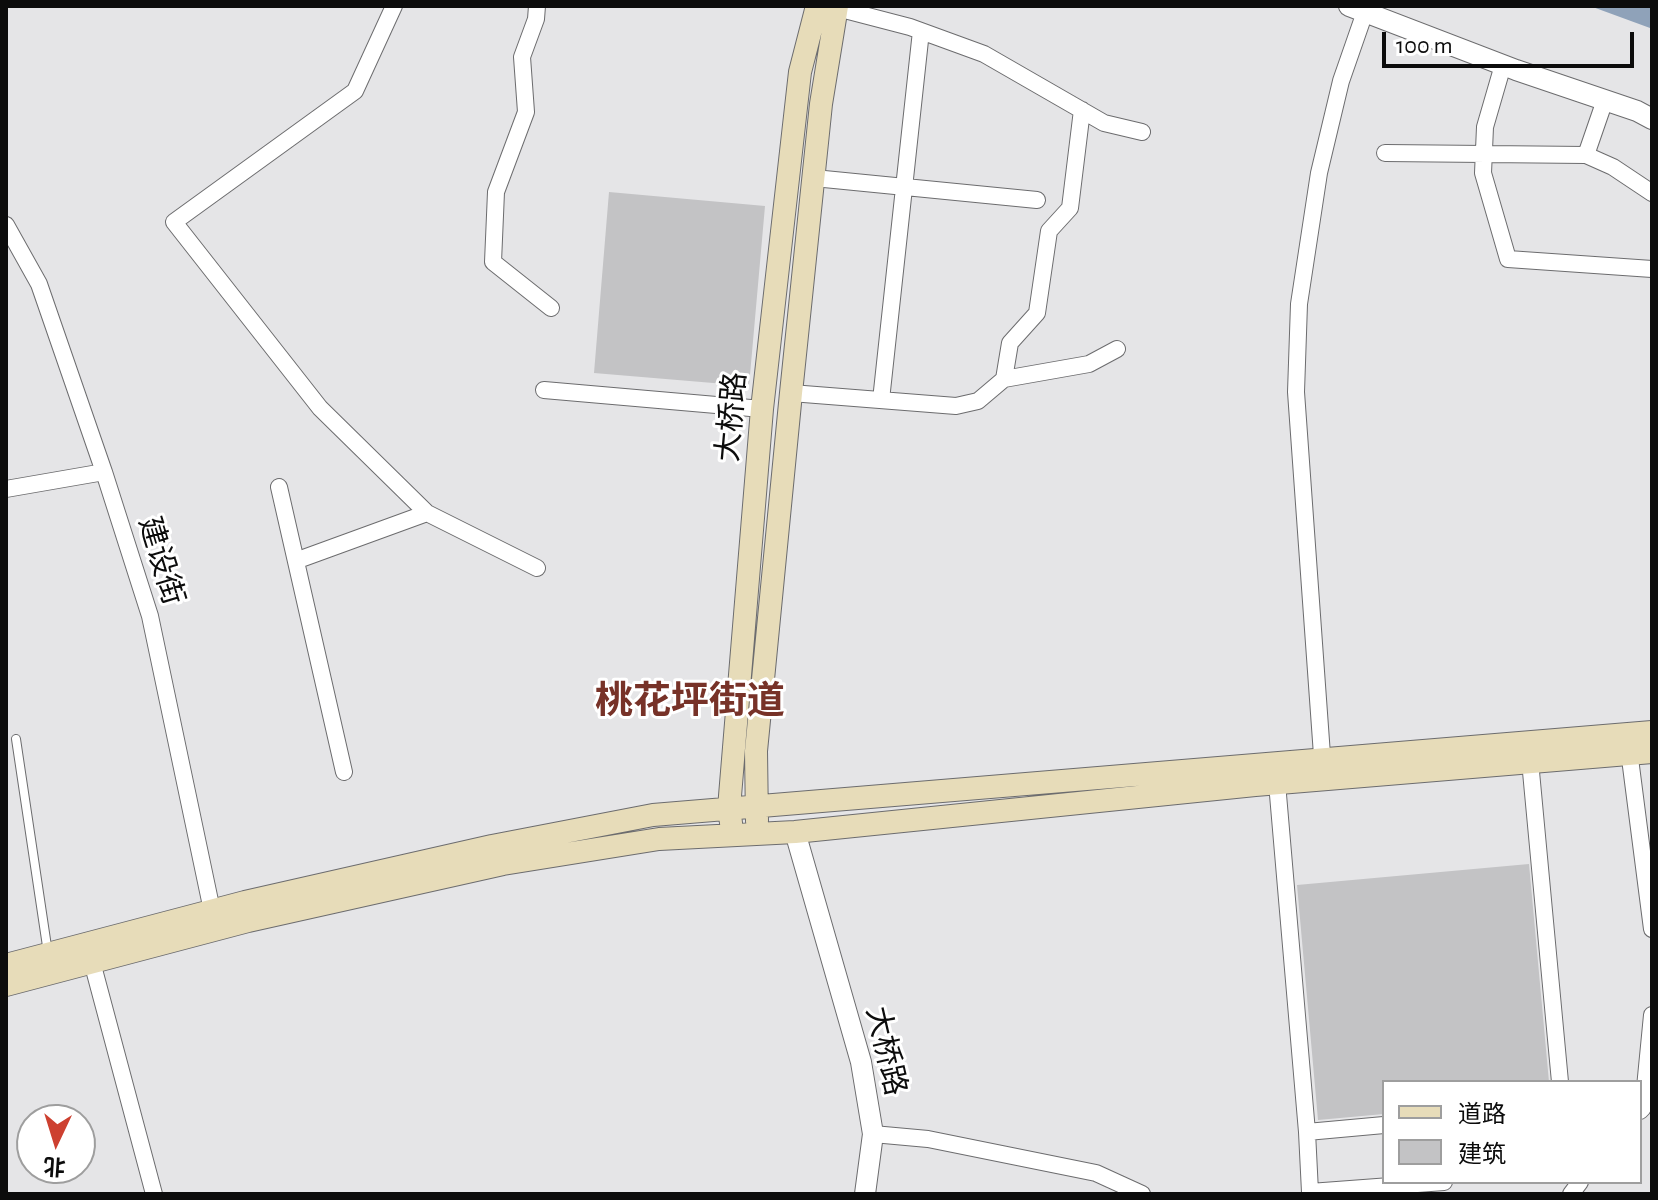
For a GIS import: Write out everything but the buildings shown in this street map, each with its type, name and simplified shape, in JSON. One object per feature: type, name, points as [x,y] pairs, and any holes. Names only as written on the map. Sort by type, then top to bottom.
[{"type":"main road","points":[[757,834],[756,751],[830,7]]},
{"type":"main road","name":"大桥路","points":[[732,836],[729,808],[762,409],[800,72],[830,7]]},
{"type":"main road","points":[[6,965],[214,920],[503,864],[659,839],[795,832],[1277,783],[1323,768],[1530,761],[1628,744],[1652,732]]},
{"type":"main road","points":[[6,985],[92,962],[214,920],[492,846],[653,815],[1628,744],[1652,752]]},
{"type":"street","points":[[394,6],[355,91],[174,222],[320,408],[427,513],[537,568]]},
{"type":"street","points":[[537,6],[536,19],[522,57],[526,112],[496,192],[493,262],[551,308]]},
{"type":"street","points":[[830,7],[921,31],[984,54],[1104,123],[1142,132]]},
{"type":"street","points":[[1323,768],[1296,392],[1299,304],[1319,173],[1357,9],[1652,119]]},
{"type":"street","points":[[881,400],[921,31]]},
{"type":"street","points":[[1503,65],[1485,127],[1483,173],[1508,259],[1652,269]]},
{"type":"street","points":[[1586,155],[1605,100]]},
{"type":"street","points":[[1004,379],[1010,343],[1037,313],[1049,231],[1070,208],[1082,110]]},
{"type":"street","points":[[1385,153],[1586,155],[1613,167],[1652,193]]},
{"type":"street","points":[[814,178],[1037,200]]},
{"type":"street","name":"建设街","points":[[6,225],[39,284],[150,616],[214,920]]},
{"type":"street","points":[[791,393],[956,406],[978,401],[1004,379],[1089,364],[1117,349]]},
{"type":"street","points":[[544,390],[762,409]]},
{"type":"street","points":[[6,489],[104,472]]},
{"type":"street","points":[[279,487],[344,772]]},
{"type":"street","points":[[298,560],[427,513]]},
{"type":"street","points":[[1628,744],[1652,929]]},
{"type":"street","points":[[1530,761],[1560,1080]]},
{"type":"street","points":[[1277,783],[1310,1192],[1417,1184]]},
{"type":"street","name":"大桥路","points":[[795,832],[861,1062],[873,1134],[865,1194]]},
{"type":"street","points":[[92,962],[154,1194]]},
{"type":"street","points":[[1642,1109],[1652,1015]]},
{"type":"street","points":[[1307,1132],[1382,1125]]},
{"type":"street","points":[[873,1134],[928,1139],[1096,1173],[1142,1194]]},
{"type":"lane","points":[[16,739],[48,954]]},
{"type":"water","points":[[1590,6],[1652,6],[1652,30],[1650,28]]},
{"type":"district","name":"桃花坪街道","points":[[690,702]]}]
